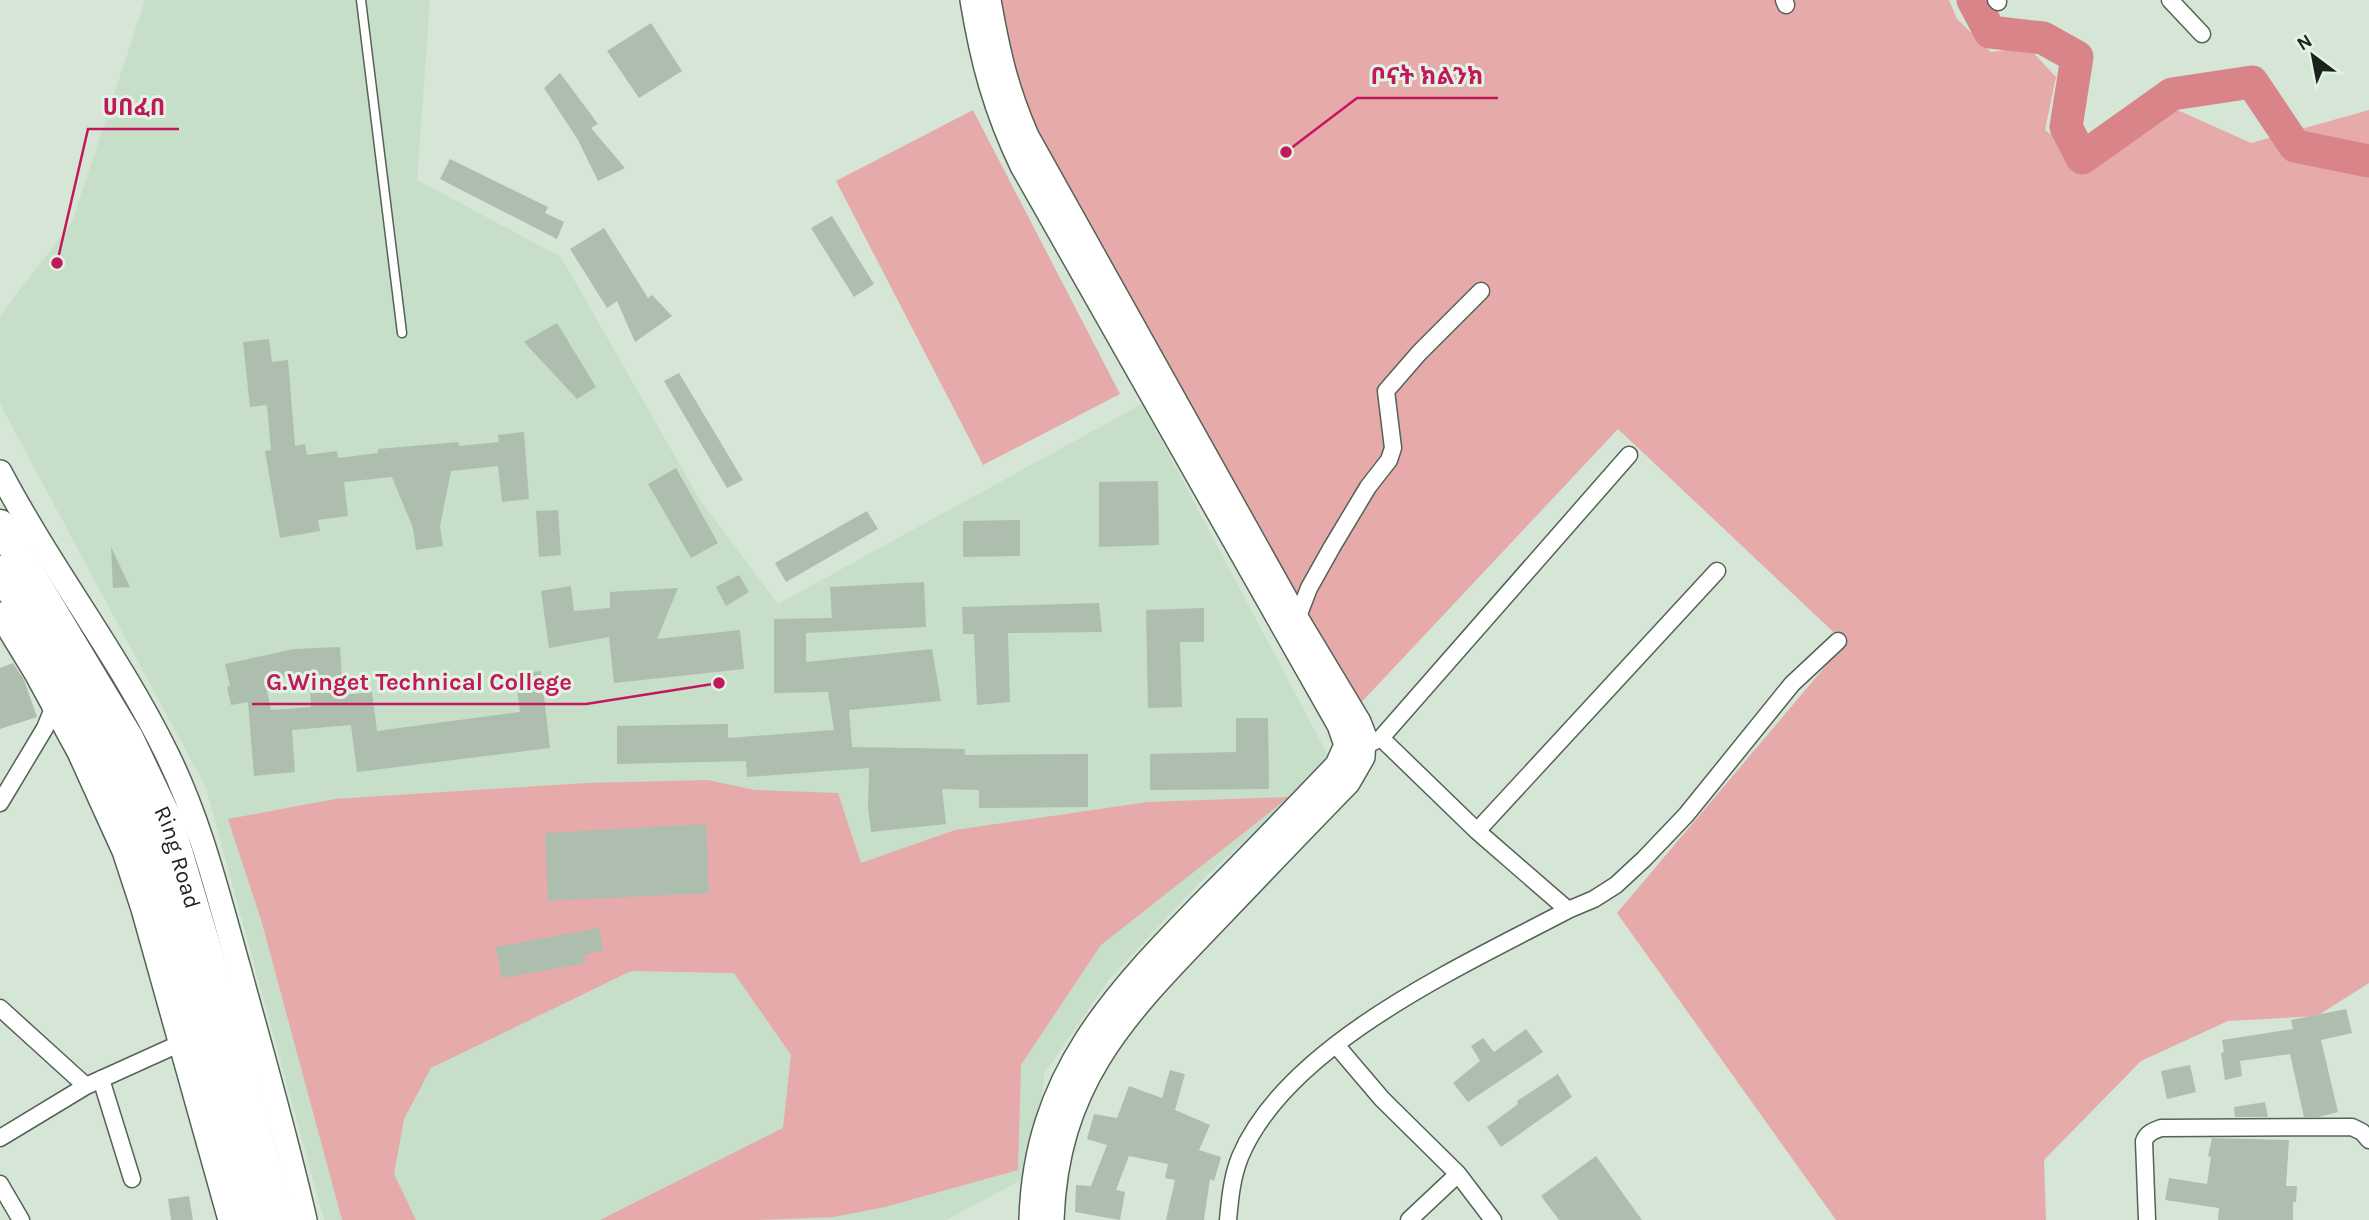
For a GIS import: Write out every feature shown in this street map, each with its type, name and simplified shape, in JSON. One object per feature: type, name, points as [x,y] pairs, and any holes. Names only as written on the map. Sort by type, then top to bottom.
[{"type":"highway","name":"Ring Road","points":[[0,525],[128,738],[169,824],[228,1023],[279,1220]]},
{"type":"highway","name":"Ring Road","points":[[0,571],[71,689],[138,821],[168,908],[253,1220]]},
{"type":"main road","points":[[972,0],[993,98],[1002,125],[1022,166],[1339,725],[1346,745],[1337,765],[1135,974],[1088,1034],[1063,1080],[1046,1126],[1036,1171],[1031,1220]]},
{"type":"main road","points":[[989,0],[1002,69],[1027,136],[1297,619],[1359,722],[1364,735],[1373,742],[1348,783],[1149,990],[1107,1042],[1078,1097],[1069,1123],[1056,1175],[1052,1220]]},
{"type":"main road","points":[[0,471],[27,523],[134,693],[168,755],[184,791],[216,880],[288,1144],[305,1220]]},
{"type":"main road","points":[[0,614],[79,752],[124,851],[143,909],[230,1220]]},
{"type":"street","points":[[2170,0],[2202,34]]},
{"type":"street","points":[[1297,619],[1309,588],[1332,547],[1368,487],[1389,460],[1393,449],[1386,391],[1419,353],[1481,291]]},
{"type":"street","points":[[1568,910],[1373,742],[1629,455]]},
{"type":"street","points":[[1477,831],[1717,571]]},
{"type":"street","points":[[1228,1220],[1234,1174],[1250,1137],[1284,1090],[1364,1023],[1413,993],[1616,885],[1686,816],[1792,684],[1838,640]]},
{"type":"street","points":[[0,803],[45,728],[54,706]]},
{"type":"street","points":[[0,1008],[86,1086]]},
{"type":"street","points":[[0,1138],[86,1086],[181,1043]]},
{"type":"street","points":[[1336,1045],[1382,1099],[1458,1174],[1493,1220]]},
{"type":"street","points":[[102,1079],[132,1179]]},
{"type":"street","points":[[2147,1220],[2144,1141],[2148,1133],[2161,1128],[2351,1127],[2362,1132],[2369,1140]]},
{"type":"street","points":[[1409,1220],[1458,1174]]},
{"type":"street","points":[[0,1184],[21,1220]]},
{"type":"lane","points":[[361,0],[402,333]]},
{"type":"shaded area","points":[[145,0],[430,0],[417,180],[561,257],[701,502],[778,604],[1142,404],[1331,761],[1204,878],[1109,979],[1044,1074],[1034,1173],[946,1220],[324,1220],[206,788],[0,404],[0,316],[72,222]]},
{"type":"shaded area","points":[[987,0],[1949,0],[1957,19],[1991,52],[2028,47],[2056,77],[2045,130],[2090,165],[2173,108],[2251,143],[2369,110],[2369,983],[2317,1016],[2228,1021],[2141,1061],[2044,1160],[2046,1220],[1836,1220],[1617,913],[1845,643],[1618,429],[1357,707],[1000,80]]},
{"type":"shaded area","points":[[973,110],[1120,394],[983,465],[836,181]]},
{"type":"shaded area","points":[[708,780],[755,790],[838,793],[861,863],[955,830],[1148,802],[1289,797],[1101,945],[1021,1065],[1018,1170],[885,1207],[834,1217],[600,1220],[783,1128],[791,1055],[734,973],[631,971],[431,1068],[404,1119],[394,1174],[416,1220],[342,1220],[262,923],[228,819],[335,799],[586,783]]},
{"type":"building","points":[[651,23],[682,71],[639,98],[607,51]]},
{"type":"building","points":[[560,73],[598,124],[591,128],[625,168],[598,181],[578,140],[544,88]]},
{"type":"building","points":[[450,159],[548,207],[545,213],[564,222],[557,239],[440,179]]},
{"type":"building","points":[[832,216],[874,284],[854,297],[811,228]]},
{"type":"building","points":[[604,228],[648,298],[652,295],[672,316],[635,342],[617,301],[607,308],[570,249]]},
{"type":"building","points":[[557,323],[596,387],[577,399],[524,342]]},
{"type":"building","points":[[269,339],[272,362],[288,360],[295,446],[305,444],[307,455],[337,451],[338,458],[378,453],[378,449],[458,442],[459,446],[499,442],[498,435],[524,432],[529,499],[502,502],[498,466],[451,471],[440,526],[443,546],[416,550],[413,528],[392,477],[344,482],[348,516],[318,520],[320,531],[280,538],[265,451],[271,450],[267,405],[250,407],[243,342]]},
{"type":"building","points":[[679,373],[743,480],[727,488],[664,381]]},
{"type":"building","points":[[676,468],[718,543],[691,558],[648,484]]},
{"type":"building","points":[[1158,481],[1159,545],[1099,547],[1099,482]]},
{"type":"building","points":[[558,510],[561,555],[539,557],[536,511]]},
{"type":"building","points":[[867,511],[878,529],[786,582],[775,563]]},
{"type":"building","points":[[1020,520],[1020,556],[963,557],[963,521]]},
{"type":"building","points":[[111,547],[130,587],[113,588]]},
{"type":"building","points":[[739,575],[749,592],[726,606],[716,587]]},
{"type":"building","points":[[924,582],[926,627],[806,633],[806,662],[932,649],[941,701],[849,710],[852,747],[965,749],[965,755],[1088,754],[1088,807],[979,808],[979,790],[942,789],[946,824],[871,832],[868,807],[869,768],[747,777],[746,761],[617,764],[617,726],[728,724],[728,738],[834,730],[828,692],[774,693],[774,619],[832,618],[830,587]]},
{"type":"building","points":[[571,586],[574,611],[610,608],[610,592],[678,588],[657,639],[740,630],[744,669],[614,683],[609,637],[549,648],[541,591]]},
{"type":"building","points":[[1099,603],[1102,632],[1008,633],[1010,702],[977,705],[974,634],[963,634],[962,607]]},
{"type":"building","points":[[1204,608],[1204,642],[1180,642],[1182,707],[1148,708],[1146,610]]},
{"type":"building","points":[[340,647],[343,695],[372,692],[377,731],[520,712],[515,674],[541,671],[550,748],[357,772],[351,725],[292,730],[295,772],[254,776],[248,702],[231,705],[225,664],[294,649]],"holes":[[[309,673],[311,707],[271,710],[265,681]]]},
{"type":"building","points":[[13,663],[24,680],[37,717],[0,729],[0,668]]},
{"type":"building","points":[[1236,718],[1268,718],[1269,789],[1150,790],[1150,754],[1236,752]]},
{"type":"building","points":[[706,824],[709,893],[548,901],[545,833]]},
{"type":"building","points":[[599,928],[603,951],[584,954],[586,963],[502,978],[496,947]]},
{"type":"building","points":[[2346,1009],[2352,1033],[2321,1040],[2338,1112],[2319,1117],[2304,1117],[2290,1054],[2240,1061],[2242,1076],[2225,1080],[2222,1040],[2293,1029],[2291,1020]]},
{"type":"building","points":[[1526,1029],[1543,1052],[1468,1102],[1453,1083],[1480,1061],[1471,1046],[1483,1038],[1494,1052]]},
{"type":"building","points":[[2190,1065],[2196,1092],[2167,1099],[2161,1071]]},
{"type":"building","points":[[1170,1070],[1185,1074],[1175,1110],[1210,1125],[1199,1150],[1221,1157],[1214,1181],[1210,1179],[1204,1220],[1166,1220],[1175,1180],[1165,1178],[1168,1164],[1129,1156],[1116,1190],[1125,1192],[1120,1220],[1075,1212],[1076,1185],[1091,1186],[1107,1145],[1087,1139],[1094,1114],[1117,1118],[1129,1086],[1162,1098]]},
{"type":"building","points":[[1558,1074],[1572,1097],[1501,1147],[1487,1127],[1518,1104],[1517,1101]]},
{"type":"building","points":[[2265,1102],[2268,1117],[2235,1117],[2234,1107]]},
{"type":"building","points":[[2212,1138],[2289,1140],[2286,1186],[2297,1186],[2296,1202],[2293,1202],[2293,1220],[2218,1220],[2219,1208],[2165,1200],[2169,1178],[2207,1184]]},
{"type":"building","points":[[1596,1156],[1642,1220],[1559,1220],[1541,1196]]},
{"type":"building","points":[[189,1196],[193,1220],[171,1220],[168,1199]]},
{"type":"waterway","points":[[1973,0],[1990,32],[2043,38],[2077,57],[2066,127],[2082,158],[2172,94],[2252,82],[2295,146],[2369,161]]},
{"type":"place","name":"ቦናት ክልንክ","points":[[1286,152]]},
{"type":"place","name":"ሀበፈበ","points":[[57,263]]},
{"type":"place","name":"G.Winget Technical College","points":[[719,683]]}]
